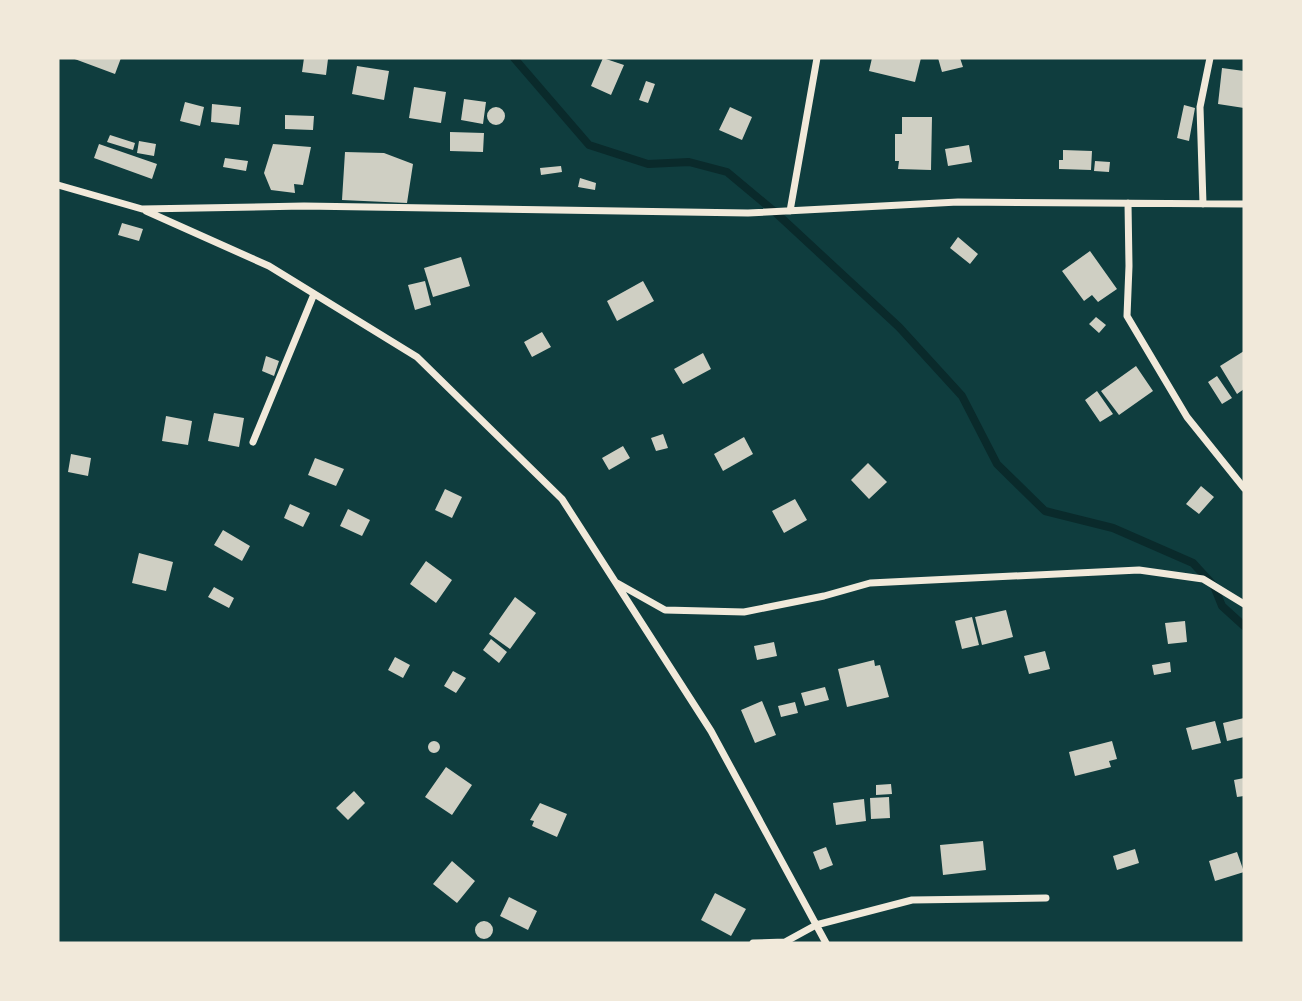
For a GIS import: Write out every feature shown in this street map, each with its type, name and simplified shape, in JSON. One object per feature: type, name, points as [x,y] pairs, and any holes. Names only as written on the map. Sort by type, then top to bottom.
[{"type":"street","points":[[790,211],[817,58]]},
{"type":"street","points":[[1203,204],[1200,107],[1209,58]]},
{"type":"street","points":[[58,185],[142,209],[269,266],[417,357],[562,499],[711,731],[826,943]]},
{"type":"street","points":[[142,209],[304,206],[748,213],[958,202],[1244,204]]},
{"type":"street","points":[[1128,203],[1127,316],[1187,417],[1244,488]]},
{"type":"street","points":[[253,442],[314,294]]},
{"type":"street","points":[[616,583],[664,610],[744,612],[824,596],[870,583],[1139,570],[1203,579],[1244,604]]},
{"type":"street","points":[[753,943],[785,942],[816,925],[912,900],[1046,898]]},
{"type":"building","points":[[72,58],[121,58],[115,74]]},
{"type":"building","points":[[304,58],[328,59],[326,75],[302,72]]},
{"type":"building","points":[[603,58],[624,65],[611,95],[591,86]]},
{"type":"building","points":[[872,58],[921,58],[915,82],[869,71]]},
{"type":"building","points":[[938,58],[960,58],[963,67],[942,72]]},
{"type":"building","points":[[357,66],[389,71],[384,100],[352,94]]},
{"type":"building","points":[[1222,68],[1244,71],[1244,108],[1218,104]]},
{"type":"building","points":[[646,81],[655,84],[648,103],[639,100]]},
{"type":"building","points":[[414,87],[446,92],[441,123],[409,118]]},
{"type":"building","points":[[464,99],[486,102],[483,124],[461,120]]},
{"type":"building","points":[[185,102],[204,107],[200,126],[180,121]]},
{"type":"building","points":[[212,104],[241,107],[239,125],[211,122]]},
{"type":"building","points":[[1184,105],[1195,108],[1189,141],[1177,138]]},
{"type":"building","points":[[496,107],[502,110],[505,116],[502,122],[496,125],[490,122],[487,116],[490,110]]},
{"type":"building","points":[[730,107],[752,117],[742,140],[719,130]]},
{"type":"building","points":[[285,115],[314,116],[313,130],[285,129]]},
{"type":"building","points":[[902,117],[932,117],[931,170],[898,169],[899,161],[895,161],[895,134],[902,134]]},
{"type":"building","points":[[450,132],[484,133],[483,152],[450,151]]},
{"type":"building","points":[[110,135],[135,143],[133,150],[107,142]]},
{"type":"building","points":[[139,141],[156,144],[154,156],[137,153]]},
{"type":"building","points":[[99,144],[157,164],[152,179],[94,158]]},
{"type":"building","points":[[273,144],[311,147],[303,185],[294,184],[295,193],[271,190],[264,173]]},
{"type":"building","points":[[969,145],[972,162],[948,166],[945,149]]},
{"type":"building","points":[[1063,150],[1092,151],[1091,170],[1059,169]]},
{"type":"building","points":[[345,152],[384,153],[413,164],[407,203],[342,200]]},
{"type":"building","points":[[225,158],[248,161],[246,171],[223,167]]},
{"type":"building","points":[[1095,161],[1110,162],[1109,172],[1094,171]]},
{"type":"building","points":[[561,166],[562,172],[541,175],[540,168]]},
{"type":"building","points":[[580,178],[596,183],[595,190],[578,187]]},
{"type":"building","points":[[122,223],[143,229],[139,241],[118,235]]},
{"type":"building","points":[[958,237],[978,254],[970,264],[950,248]]},
{"type":"building","points":[[1090,251],[1117,289],[1098,302],[1092,295],[1084,301],[1062,271]]},
{"type":"building","points":[[461,257],[470,286],[433,297],[424,268]]},
{"type":"building","points":[[425,281],[431,305],[415,310],[408,285]]},
{"type":"building","points":[[643,281],[654,301],[617,321],[607,301]]},
{"type":"building","points":[[1096,317],[1106,325],[1099,333],[1089,324]]},
{"type":"building","points":[[542,332],[551,347],[532,357],[524,342]]},
{"type":"building","points":[[1244,351],[1244,389],[1237,394],[1220,366]]},
{"type":"building","points":[[703,353],[711,369],[683,384],[674,369]]},
{"type":"building","points":[[266,356],[279,361],[274,376],[262,371]]},
{"type":"building","points":[[1136,366],[1153,391],[1119,415],[1101,391]]},
{"type":"building","points":[[1217,376],[1232,398],[1222,404],[1208,382]]},
{"type":"building","points":[[1097,391],[1113,414],[1100,422],[1085,400]]},
{"type":"building","points":[[214,413],[244,418],[239,447],[208,441]]},
{"type":"building","points":[[166,416],[192,421],[188,445],[162,441]]},
{"type":"building","points":[[663,434],[668,448],[656,451],[651,438]]},
{"type":"building","points":[[744,437],[753,454],[723,471],[714,454]]},
{"type":"building","points":[[623,446],[630,458],[609,470],[602,458]]},
{"type":"building","points":[[71,454],[91,458],[88,476],[68,472]]},
{"type":"building","points":[[315,458],[344,469],[336,486],[308,475]]},
{"type":"building","points":[[868,463],[887,482],[869,499],[851,480]]},
{"type":"building","points":[[1201,486],[1214,497],[1199,514],[1186,504]]},
{"type":"building","points":[[445,489],[462,497],[452,518],[435,510]]},
{"type":"building","points":[[795,499],[807,520],[784,533],[772,511]]},
{"type":"building","points":[[290,504],[310,513],[303,527],[284,518]]},
{"type":"building","points":[[348,509],[370,520],[362,536],[340,526]]},
{"type":"building","points":[[223,530],[250,546],[242,561],[214,545]]},
{"type":"building","points":[[139,553],[173,562],[166,591],[132,583]]},
{"type":"building","points":[[426,561],[452,580],[436,603],[410,584]]},
{"type":"building","points":[[214,587],[234,598],[229,608],[208,597]]},
{"type":"building","points":[[515,597],[536,613],[510,649],[489,634]]},
{"type":"building","points":[[1006,610],[1013,637],[982,645],[975,617]]},
{"type":"building","points":[[972,617],[979,645],[962,649],[955,621]]},
{"type":"building","points":[[1185,621],[1187,642],[1168,644],[1165,623]]},
{"type":"building","points":[[491,639],[507,652],[499,663],[483,650]]},
{"type":"building","points":[[774,642],[777,656],[757,660],[754,646]]},
{"type":"building","points":[[1045,651],[1050,669],[1029,674],[1024,656]]},
{"type":"building","points":[[395,657],[410,665],[403,678],[388,670]]},
{"type":"building","points":[[874,660],[875,666],[880,665],[889,697],[847,707],[838,669]]},
{"type":"building","points":[[1170,662],[1171,672],[1154,675],[1152,665]]},
{"type":"building","points":[[453,671],[466,678],[456,693],[444,686]]},
{"type":"building","points":[[825,687],[829,700],[805,706],[801,693]]},
{"type":"building","points":[[762,701],[776,735],[755,743],[741,710]]},
{"type":"building","points":[[795,702],[798,713],[781,717],[778,706]]},
{"type":"building","points":[[1244,718],[1244,737],[1227,741],[1223,723]]},
{"type":"building","points":[[1215,721],[1221,743],[1192,750],[1186,728]]},
{"type":"building","points":[[1112,741],[1117,759],[1109,761],[1111,767],[1075,776],[1069,752]]},
{"type":"building","points":[[429,742],[439,742],[439,752],[429,752]]},
{"type":"building","points":[[446,767],[472,785],[452,815],[425,797]]},
{"type":"building","points":[[1244,778],[1244,796],[1237,797],[1234,780]]},
{"type":"building","points":[[891,784],[892,794],[876,795],[876,785]]},
{"type":"building","points":[[354,791],[365,803],[348,820],[336,808]]},
{"type":"building","points":[[889,797],[890,818],[871,819],[870,798]]},
{"type":"building","points":[[864,799],[866,821],[836,825],[833,803]]},
{"type":"building","points":[[540,803],[567,814],[557,837],[532,826],[534,821],[530,820]]},
{"type":"building","points":[[983,841],[986,870],[943,875],[940,845]]},
{"type":"building","points":[[826,847],[833,865],[820,870],[813,852]]},
{"type":"building","points":[[1135,849],[1139,863],[1117,870],[1113,856]]},
{"type":"building","points":[[1237,852],[1244,872],[1215,881],[1209,861]]},
{"type":"building","points":[[452,861],[475,881],[457,903],[433,884]]},
{"type":"building","points":[[715,893],[746,909],[731,936],[701,920]]},
{"type":"building","points":[[509,897],[537,911],[528,930],[500,916]]},
{"type":"building","points":[[480,921],[488,921],[493,930],[491,937],[480,939],[475,934],[475,926]]},
{"type":"waterway","points":[[514,58],[589,145],[648,164],[689,162],[727,172],[775,212],[899,327],[962,396],[997,464],[1045,511],[1113,528],[1193,563],[1214,586],[1222,606],[1244,626]]}]
